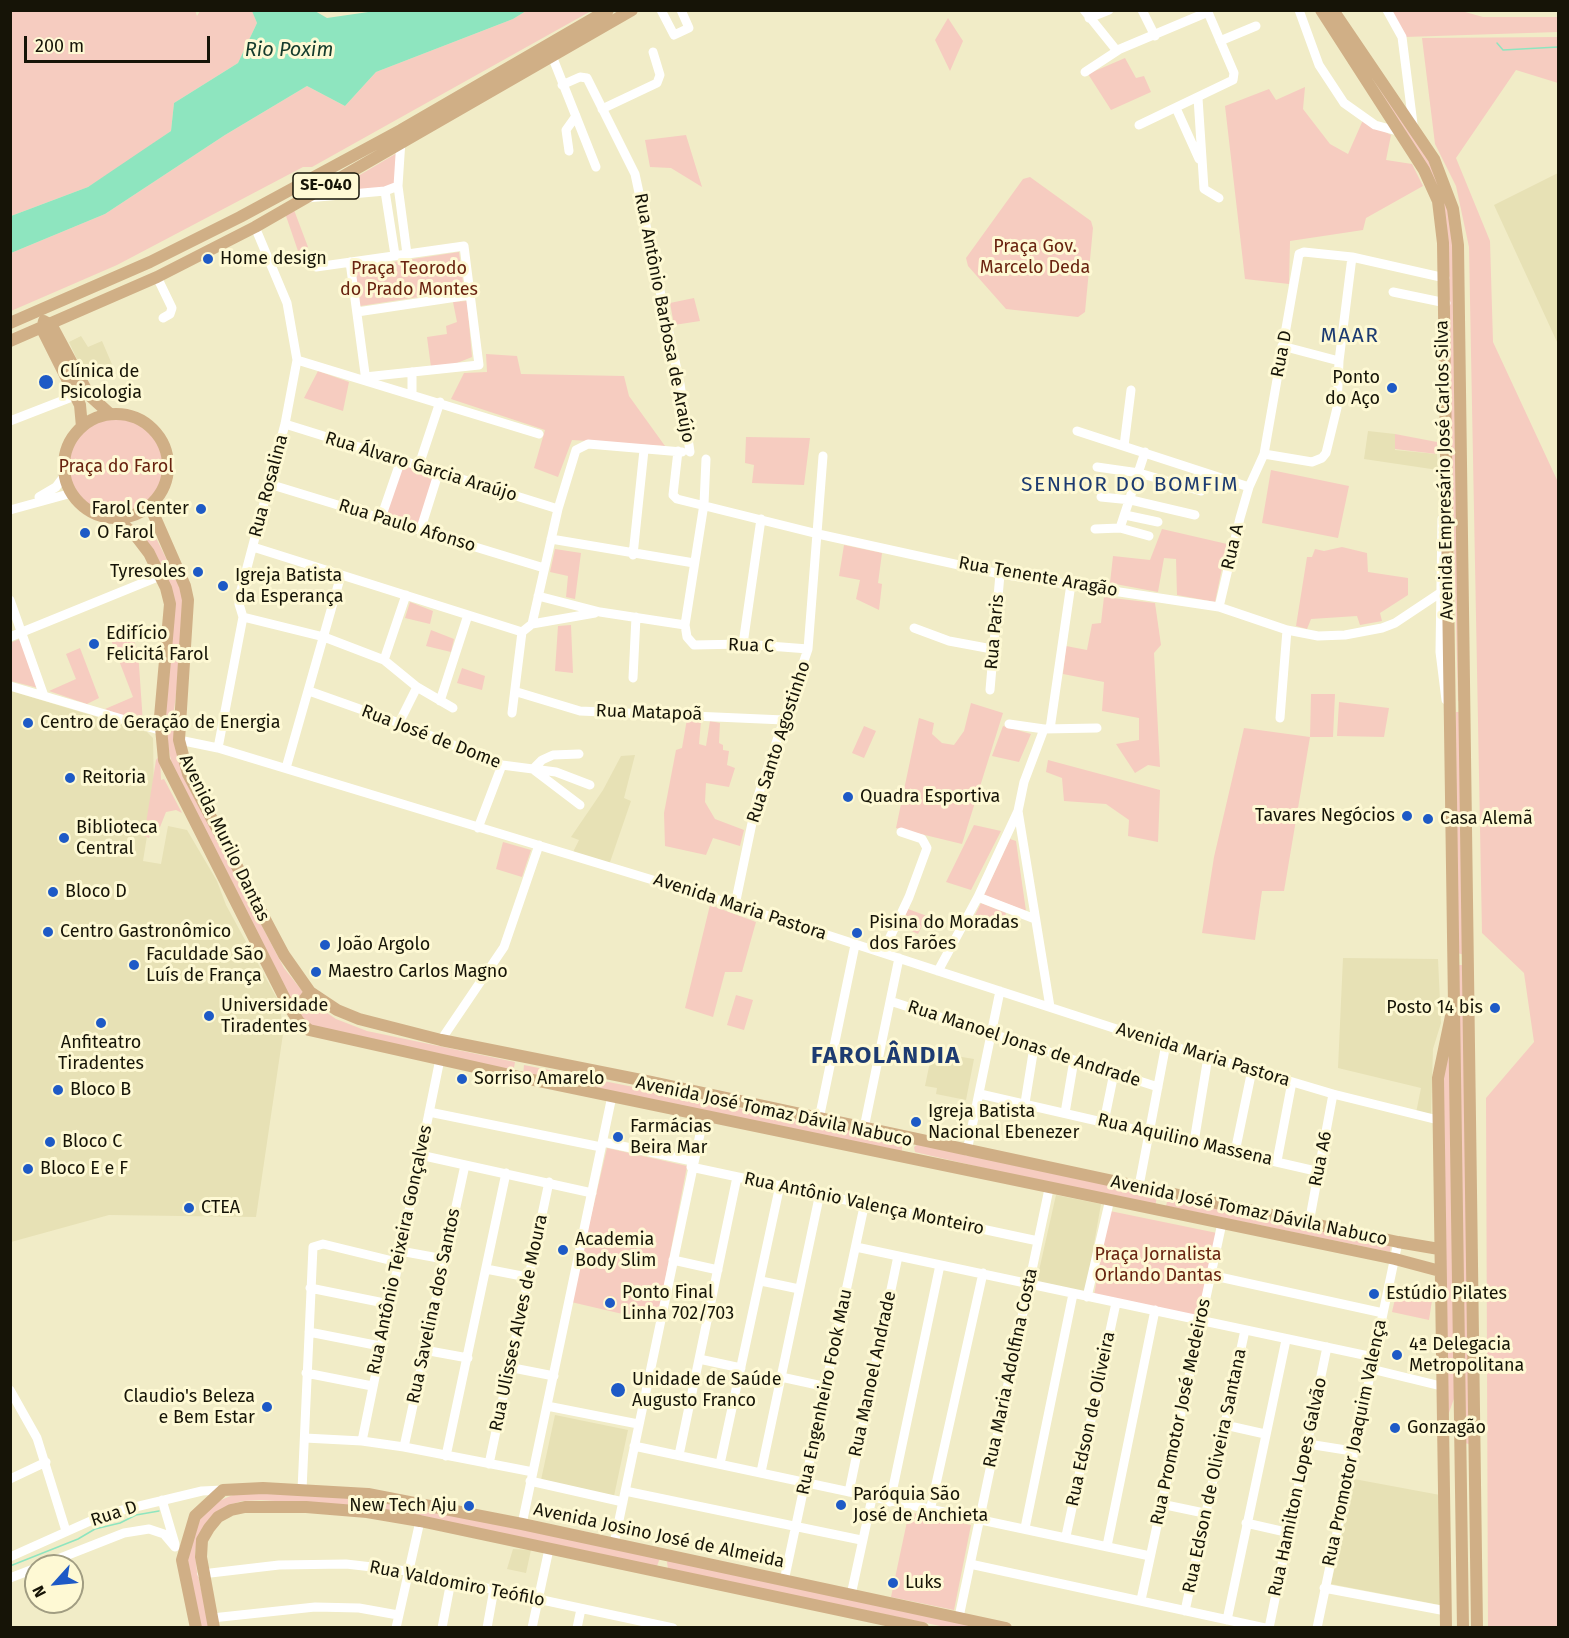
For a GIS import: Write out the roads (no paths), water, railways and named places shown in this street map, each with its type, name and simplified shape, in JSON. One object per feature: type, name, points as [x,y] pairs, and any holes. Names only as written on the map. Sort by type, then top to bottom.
[{"type":"main road","name":"SE-040","points":[[10,323],[150,262],[311,179],[608,10]]},
{"type":"main road","name":"SE-040","points":[[10,341],[157,277],[255,227],[632,10]]},
{"type":"main road","name":"Avenida Empresário José Carlos Silva","points":[[1321,10],[1424,170],[1438,201],[1445,278],[1448,497],[1445,632],[1451,708],[1463,1628]]},
{"type":"main road","name":"Avenida Empresário José Carlos Silva","points":[[1333,10],[1340,16],[1413,124],[1445,183],[1453,209],[1458,244],[1477,1628]]},
{"type":"main road","points":[[310,195],[317,185],[311,179]]},
{"type":"main road","points":[[46,325],[57,311],[131,276],[150,262]]},
{"type":"main road","points":[[26,317],[46,325],[89,395],[110,414]]},
{"type":"main road","points":[[46,325],[77,395],[82,412],[82,427]]},
{"type":"main road","points":[[65,475],[66,454],[75,435],[82,427],[95,418],[110,414],[138,418],[159,436],[165,449],[167,476],[163,490],[150,506],[129,517],[116,518]]},
{"type":"main road","name":"Avenida Murilo Dantas","points":[[65,475],[72,493],[91,511],[116,518],[136,536],[169,596],[171,617],[159,730],[164,760],[171,779],[288,1005]]},
{"type":"main road","name":"Avenida Murilo Dantas","points":[[150,506],[185,585],[189,600],[179,740],[183,761],[199,786],[280,947],[310,992]]},
{"type":"main road","points":[[1451,708],[1466,707]]},
{"type":"main road","points":[[1453,963],[1462,960],[1469,963]]},
{"type":"main road","points":[[288,1005],[301,1004],[310,992]]},
{"type":"main road","name":"Avenida José Tomaz Dávila Nabuco","points":[[310,992],[359,1019],[441,1040],[1440,1249]]},
{"type":"main road","name":"Avenida Empresário José Carlos Silva","points":[[1446,1628],[1438,1120],[1439,1065],[1456,1000]]},
{"type":"main road","name":"Avenida José Tomaz Dávila Nabuco","points":[[288,1005],[299,1022],[309,1030],[519,1077],[1049,1189],[1110,1199],[1395,1259],[1440,1271]]},
{"type":"main road","points":[[519,1077],[523,1056]]},
{"type":"main road","points":[[905,1158],[909,1139]]},
{"type":"main road","points":[[1159,1211],[1162,1191]]},
{"type":"main road","name":"Avenida Empresário José Carlos Silva","points":[[1443,1437],[1460,1391]]},
{"type":"main road","points":[[1443,1455],[1451,1449],[1461,1448],[1474,1454]]},
{"type":"main road","points":[[196,1628],[182,1560],[195,1516],[223,1490]]},
{"type":"main road","name":"Avenida Josino José de Almeida","points":[[223,1490],[302,1490],[368,1494],[522,1524],[1006,1628]]},
{"type":"main road","points":[[367,1512],[368,1494]]},
{"type":"main road","points":[[1444,1502],[1453,1509],[1462,1511],[1476,1504]]},
{"type":"main road","name":"Avenida Josino José de Almeida","points":[[213,1623],[202,1574],[202,1540],[218,1517],[231,1510],[245,1507],[306,1507],[367,1512],[420,1521],[887,1624],[923,1628]]},
{"type":"main road","name":"Avenida Empresário José Carlos Silva","points":[[1445,1515],[1462,1582]]},
{"type":"main road","points":[[660,1574],[664,1555]]},
{"type":"street","points":[[661,10],[674,36],[689,28],[681,10]]},
{"type":"street","points":[[1109,10],[1087,14],[1118,51]]},
{"type":"street","points":[[1142,10],[1155,36]]},
{"type":"street","points":[[1299,10],[1319,65],[1344,103],[1376,125],[1401,132]]},
{"type":"street","points":[[1387,10],[1402,37],[1413,124]]},
{"type":"street","points":[[1085,72],[1118,51],[1208,11],[1234,77],[1231,82],[1139,125]]},
{"type":"street","points":[[1220,41],[1256,26]]},
{"type":"street","points":[[602,109],[657,83],[660,75],[653,52]]},
{"type":"street","points":[[552,56],[596,167]]},
{"type":"street","name":"Rua Antônio Barbosa de Araújo","points":[[562,85],[586,78],[635,174],[693,452],[678,451]]},
{"type":"street","points":[[1198,98],[1204,189],[1219,198]]},
{"type":"street","points":[[1176,108],[1201,164]]},
{"type":"street","points":[[569,151],[566,130],[576,116]]},
{"type":"street","points":[[400,130],[398,186],[407,254]]},
{"type":"street","points":[[310,195],[385,190],[398,186]]},
{"type":"street","points":[[385,190],[395,255]]},
{"type":"street","name":"Rua Rosalina","points":[[218,748],[243,616],[239,604],[285,424],[297,360],[287,303],[255,227]]},
{"type":"street","points":[[316,267],[464,246],[479,365],[366,379]]},
{"type":"street","name":"Rua D","points":[[1264,454],[1299,254],[1304,252],[1352,257]]},
{"type":"street","points":[[1264,454],[1312,462],[1318,461],[1326,453],[1337,408],[1339,361],[1352,257],[1445,278]]},
{"type":"street","points":[[350,262],[366,379]]},
{"type":"street","points":[[157,277],[171,303],[167,316]]},
{"type":"street","points":[[1393,292],[1446,303]]},
{"type":"street","points":[[357,312],[470,295]]},
{"type":"street","points":[[1282,346],[1339,361]]},
{"type":"street","points":[[297,360],[366,379],[538,434]]},
{"type":"street","points":[[412,372],[412,394]]},
{"type":"street","points":[[1124,446],[1131,390]]},
{"type":"street","points":[[10,422],[77,395]]},
{"type":"street","points":[[419,465],[440,402]]},
{"type":"street","name":"Rua Álvaro Garcia Araújo","points":[[285,424],[558,509]]},
{"type":"street","points":[[1077,430],[1249,487]]},
{"type":"street","points":[[532,624],[572,456],[581,445],[678,451]]},
{"type":"street","points":[[633,555],[644,450]]},
{"type":"street","name":"Rua Tenente Aragão","points":[[678,451],[674,498],[818,534],[1000,574],[1219,607],[1287,630],[1318,636],[1345,635],[1382,628],[1440,593]]},
{"type":"street","points":[[1120,528],[1145,453]]},
{"type":"street","name":"Rua A","points":[[1219,607],[1249,487],[1264,454]]},
{"type":"street","name":"Rua Santo Agostinho","points":[[735,905],[758,799],[808,649],[823,456]]},
{"type":"street","points":[[538,596],[600,612],[685,625],[704,504],[706,459]]},
{"type":"street","points":[[381,518],[401,460]]},
{"type":"street","points":[[1097,467],[1139,473],[1201,491]]},
{"type":"street","points":[[421,528],[439,471]]},
{"type":"street","points":[[23,506],[56,487],[65,475]]},
{"type":"street","name":"Rua Paulo Afonso","points":[[269,484],[421,528],[544,568]]},
{"type":"street","points":[[10,510],[72,493]]},
{"type":"street","points":[[1101,497],[1131,500],[1196,515]]},
{"type":"street","points":[[1445,632],[1440,593],[1442,511],[1448,497]]},
{"type":"street","points":[[1125,515],[1158,522]]},
{"type":"street","points":[[743,644],[761,519]]},
{"type":"street","points":[[1095,529],[1120,528],[1149,536]]},
{"type":"street","points":[[551,539],[633,555],[694,563]]},
{"type":"street","points":[[253,547],[522,632]]},
{"type":"street","name":"Rua Paris","points":[[990,690],[1000,574]]},
{"type":"street","points":[[286,768],[341,575]]},
{"type":"street","points":[[10,637],[160,576]]},
{"type":"street","points":[[938,970],[978,897],[1018,811],[1024,782],[1047,729],[1071,584]]},
{"type":"street","points":[[384,660],[406,595]]},
{"type":"street","points":[[10,600],[44,696]]},
{"type":"street","points":[[512,713],[517,692],[522,632],[532,624],[600,612]]},
{"type":"street","points":[[440,701],[468,615]]},
{"type":"street","points":[[243,616],[324,637],[384,660],[417,687],[453,708]]},
{"type":"street","points":[[633,678],[636,617]]},
{"type":"street","name":"Rua C","points":[[685,625],[687,637],[694,645],[743,644],[808,649]]},
{"type":"street","points":[[914,628],[949,641],[992,649]]},
{"type":"street","points":[[1280,718],[1287,630]]},
{"type":"street","points":[[10,686],[159,730]]},
{"type":"street","points":[[399,723],[417,687]]},
{"type":"street","name":"Rua José de Dome","points":[[309,691],[399,723],[502,765],[556,772],[590,785]]},
{"type":"street","name":"Rua Matapoã","points":[[517,692],[580,711],[784,720]]},
{"type":"street","points":[[1009,724],[1047,729],[1097,728]]},
{"type":"street","name":"Avenida Maria Pastora","points":[[179,740],[218,748],[286,768],[394,805],[539,845],[735,905],[1251,1070],[1333,1094],[1438,1120]]},
{"type":"street","points":[[579,754],[553,755],[542,760],[533,769],[580,805]]},
{"type":"street","points":[[478,828],[502,765]]},
{"type":"street","points":[[1018,811],[1050,1007]]},
{"type":"street","points":[[883,952],[909,897],[927,849],[922,839],[901,832]]},
{"type":"street","points":[[1007,835],[1015,834],[1023,842]]},
{"type":"street","points":[[441,1040],[504,947],[539,845]]},
{"type":"street","points":[[978,897],[1035,918]]},
{"type":"street","points":[[819,1119],[855,945]]},
{"type":"street","points":[[864,1128],[898,958]]},
{"type":"street","points":[[967,1151],[1000,991]]},
{"type":"street","name":"Rua Manoel Jonas de Andrade","points":[[890,1001],[1158,1087]]},
{"type":"street","points":[[1139,1186],[1166,1044]]},
{"type":"street","points":[[1025,1103],[1034,1047]]},
{"type":"street","points":[[1194,1142],[1208,1057]]},
{"type":"street","name":"Rua Antônio Teixeira Gonçalves","points":[[362,1441],[440,1059]]},
{"type":"street","points":[[1065,1113],[1074,1060]]},
{"type":"street","points":[[1235,1152],[1251,1070]]},
{"type":"street","points":[[1104,1122],[1114,1073]]},
{"type":"street","points":[[1277,1161],[1292,1082]]},
{"type":"street","name":"Rua Aquilino Massena","points":[[980,1094],[1320,1172]]},
{"type":"street","name":"Rua A6","points":[[1309,1223],[1333,1094]]},
{"type":"street","points":[[522,1524],[612,1096]]},
{"type":"street","name":"Rua Antônio Valença Monteiro","points":[[429,1112],[602,1144],[692,1164],[737,1177],[1038,1240]]},
{"type":"street","points":[[614,1544],[704,1115]]},
{"type":"street","points":[[420,1155],[592,1193]]},
{"type":"street","name":"Rua Savelina dos Santos","points":[[404,1447],[465,1165]]},
{"type":"street","points":[[446,1456],[506,1173]]},
{"type":"street","points":[[679,1455],[737,1177]]},
{"type":"street","name":"Rua Ulisses Alves de Moura","points":[[489,1464],[549,1182]]},
{"type":"street","points":[[720,1464],[780,1185]]},
{"type":"street","name":"Rua Maria Adolfina Costa","points":[[959,1617],[1049,1189]]},
{"type":"street","points":[[761,1472],[820,1193]]},
{"type":"street","points":[[1087,1297],[1110,1199]]},
{"type":"street","name":"Rua Engenheiro Fook Mau","points":[[784,1581],[827,1387],[864,1202]]},
{"type":"street","name":"Rua Promotor José Medeiros","points":[[1141,1600],[1222,1223]]},
{"type":"street","name":"Rua Promotor Joaquim Valença","points":[[1317,1628],[1352,1451],[1398,1242]]},
{"type":"street","points":[[302,1490],[309,1288],[313,1248],[323,1244],[397,1262]]},
{"type":"street","points":[[856,1247],[1373,1357]]},
{"type":"street","points":[[400,1251],[444,1260]]},
{"type":"street","name":"Rua Manoel Andrade","points":[[849,1492],[898,1256]]},
{"type":"street","points":[[673,1260],[718,1270]]},
{"type":"street","points":[[890,1502],[940,1265]]},
{"type":"street","points":[[486,1269],[527,1277]]},
{"type":"street","points":[[930,1511],[982,1273]]},
{"type":"street","points":[[1210,1275],[1383,1312]]},
{"type":"street","points":[[761,1281],[800,1289]]},
{"type":"street","points":[[309,1288],[389,1304]]},
{"type":"street","points":[[1024,1528],[1073,1294]]},
{"type":"street","name":"Rua Edson de Oliveira","points":[[1066,1536],[1116,1303]]},
{"type":"street","points":[[1107,1546],[1155,1310]]},
{"type":"street","name":"Rua Edson de Oliveira Santana","points":[[1185,1611],[1204,1513],[1245,1330]]},
{"type":"street","points":[[309,1332],[380,1347]]},
{"type":"street","points":[[1227,1620],[1286,1340]]},
{"type":"street","name":"Rua Hamilton Lopes Galvão","points":[[1267,1628],[1290,1533],[1327,1347]]},
{"type":"street","points":[[424,1350],[468,1358]]},
{"type":"street","points":[[699,1359],[741,1368]]},
{"type":"street","points":[[508,1367],[554,1376]]},
{"type":"street","points":[[1371,1369],[1441,1386]]},
{"type":"street","points":[[306,1373],[372,1386]]},
{"type":"street","points":[[781,1377],[827,1387]]},
{"type":"street","points":[[10,1390],[29,1420],[46,1462],[66,1532]]},
{"type":"street","points":[[547,1406],[638,1424]]},
{"type":"street","points":[[1225,1425],[1265,1434]]},
{"type":"street","points":[[305,1438],[362,1441],[489,1464],[622,1502]]},
{"type":"street","points":[[1308,1444],[1352,1451]]},
{"type":"street","points":[[634,1446],[761,1472],[930,1511],[1066,1536],[1150,1556]]},
{"type":"street","points":[[10,1479],[46,1462]]},
{"type":"street","name":"Rua D","points":[[10,1557],[106,1514],[202,1491],[223,1490]]},
{"type":"street","points":[[625,1491],[861,1540]]},
{"type":"street","points":[[851,1595],[861,1540],[872,1498]]},
{"type":"street","points":[[162,1500],[182,1560]]},
{"type":"street","points":[[1161,1504],[1204,1513]]},
{"type":"street","points":[[396,1628],[420,1521]]},
{"type":"street","points":[[1246,1523],[1290,1533]]},
{"type":"street","points":[[71,1554],[124,1533],[148,1529],[164,1534],[176,1546]]},
{"type":"street","points":[[532,1628],[549,1549]]},
{"type":"street","name":"Rua Valdomiro Teófilo","points":[[202,1574],[321,1563],[407,1571],[581,1609],[623,1623],[667,1627]]},
{"type":"street","points":[[970,1564],[1267,1628]]},
{"type":"street","points":[[10,1578],[24,1572]]},
{"type":"street","points":[[442,1628],[452,1581]]},
{"type":"street","points":[[1324,1588],[1446,1611]]},
{"type":"street","points":[[487,1628],[494,1589]]},
{"type":"street","points":[[213,1623],[315,1607],[359,1608],[398,1615]]},
{"type":"street","points":[[577,1628],[581,1609]]},
{"type":"water","name":"Rio Poxim","points":[[382,10],[526,11],[513,19],[376,72],[345,106],[307,86],[225,135],[105,214],[11,253],[11,216],[88,187],[171,131],[174,103],[238,63],[257,23],[252,11],[315,11],[327,18]]},
{"type":"waterway","points":[[1497,43],[1503,50],[1558,47]]},
{"type":"waterway","points":[[10,1566],[78,1539],[95,1529],[120,1523],[136,1515],[159,1511]]},
{"type":"place","name":"Home design","points":[[208,259]]},
{"type":"place","name":"Clínica de Psicologia","points":[[46,382]]},
{"type":"place","name":"Ponto do Aço","points":[[1392,388]]},
{"type":"place","name":"Farol Center","points":[[201,509]]},
{"type":"place","name":"O Farol","points":[[85,533]]},
{"type":"place","name":"Tyresoles","points":[[198,572]]},
{"type":"place","name":"Igreja Batista da Esperança","points":[[223,586]]},
{"type":"place","name":"Edifício Felicitá Farol","points":[[94,644]]},
{"type":"place","name":"Centro de Geração de Energia","points":[[28,723]]},
{"type":"place","name":"Reitoria","points":[[70,778]]},
{"type":"place","name":"Quadra Esportiva","points":[[848,797]]},
{"type":"place","name":"Tavares Negócios","points":[[1407,816]]},
{"type":"place","name":"Casa Alemã","points":[[1428,819]]},
{"type":"place","name":"Biblioteca Central","points":[[64,838]]},
{"type":"place","name":"Bloco D","points":[[53,892]]},
{"type":"place","name":"Centro Gastronômico","points":[[48,932]]},
{"type":"place","name":"Pisina do Moradas dos Farões","points":[[857,933]]},
{"type":"place","name":"João Argolo","points":[[325,945]]},
{"type":"place","name":"Faculdade São Luís de França","points":[[134,965]]},
{"type":"place","name":"Maestro Carlos Magno","points":[[316,972]]},
{"type":"place","name":"Posto 14 bis","points":[[1495,1008]]},
{"type":"place","name":"Universidade Tiradentes","points":[[209,1016]]},
{"type":"place","name":"Anfiteatro Tiradentes","points":[[101,1023]]},
{"type":"place","name":"Sorriso Amarelo","points":[[462,1079]]},
{"type":"place","name":"Bloco B","points":[[58,1090]]},
{"type":"place","name":"Igreja Batista Nacional Ebenezer","points":[[916,1122]]},
{"type":"place","name":"Farmácias Beira Mar","points":[[618,1137]]},
{"type":"place","name":"Bloco C","points":[[50,1142]]},
{"type":"place","name":"Bloco E e F","points":[[28,1169]]},
{"type":"place","name":"CTEA","points":[[189,1208]]},
{"type":"place","name":"Academia Body Slim","points":[[563,1250]]},
{"type":"place","name":"Estúdio Pilates","points":[[1374,1294]]},
{"type":"place","name":"Ponto Final Linha 702/703","points":[[610,1303]]},
{"type":"place","name":"4ª Delegacia Metropolitana","points":[[1397,1355]]},
{"type":"place","name":"Unidade de Saúde Augusto Franco","points":[[618,1390]]},
{"type":"place","name":"Claudio's Beleza e Bem Estar","points":[[267,1407]]},
{"type":"place","name":"Gonzagão","points":[[1395,1428]]},
{"type":"place","name":"Paróquia São José de Anchieta","points":[[841,1505]]},
{"type":"place","name":"New Tech Aju","points":[[469,1506]]},
{"type":"place","name":"Luks","points":[[893,1583]]},
{"type":"district","name":"MAAR","points":[[1350,336]]},
{"type":"district","name":"SENHOR DO BOMFIM","points":[[1130,485]]},
{"type":"district","name":"FAROLÂNDIA","points":[[886,1056]]},
{"type":"park label","name":"Praça Gov. Marcelo Deda","points":[[1035,257]]},
{"type":"park label","name":"Praça Teorodo do Prado Montes","points":[[409,279]]},
{"type":"park label","name":"Praça do Farol","points":[[116,467]]},
{"type":"park label","name":"Praça Jornalista Orlando Dantas","points":[[1158,1265]]}]
